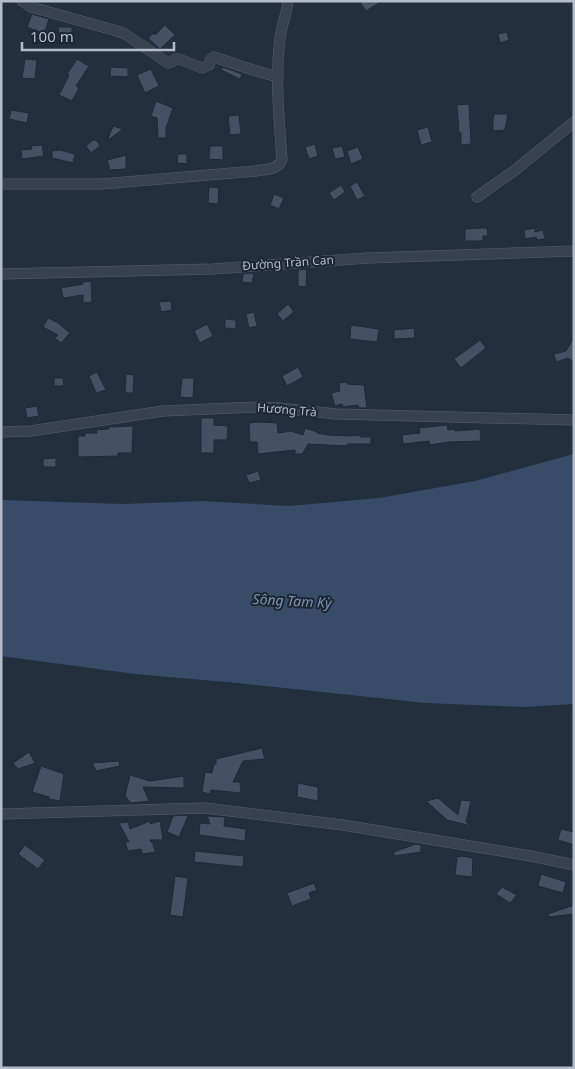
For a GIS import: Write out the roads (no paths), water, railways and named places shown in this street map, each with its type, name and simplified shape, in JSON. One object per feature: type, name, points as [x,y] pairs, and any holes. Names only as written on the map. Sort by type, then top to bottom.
[{"type":"street","points":[[22,1],[30,7],[125,34],[168,63],[179,58],[202,68],[209,65],[214,57],[278,76]]},
{"type":"street","points":[[1,184],[102,184],[192,177],[278,166],[282,159],[278,76],[280,38],[288,1]]},
{"type":"street","points":[[477,197],[514,171],[574,122]]},
{"type":"street","name":"Đường Trần Can","points":[[1,274],[213,268],[368,258],[574,251]]},
{"type":"street","name":"Hương Trà","points":[[1,432],[31,431],[163,410],[257,407],[330,414],[574,420]]},
{"type":"street","points":[[1,814],[205,808],[343,825],[521,854],[574,865]]},
{"type":"water","name":"Sông Tam Kỳ","points":[[574,454],[574,704],[525,707],[426,703],[135,674],[1,656],[1,500],[123,504],[203,501],[289,506],[379,498],[475,481]]}]
